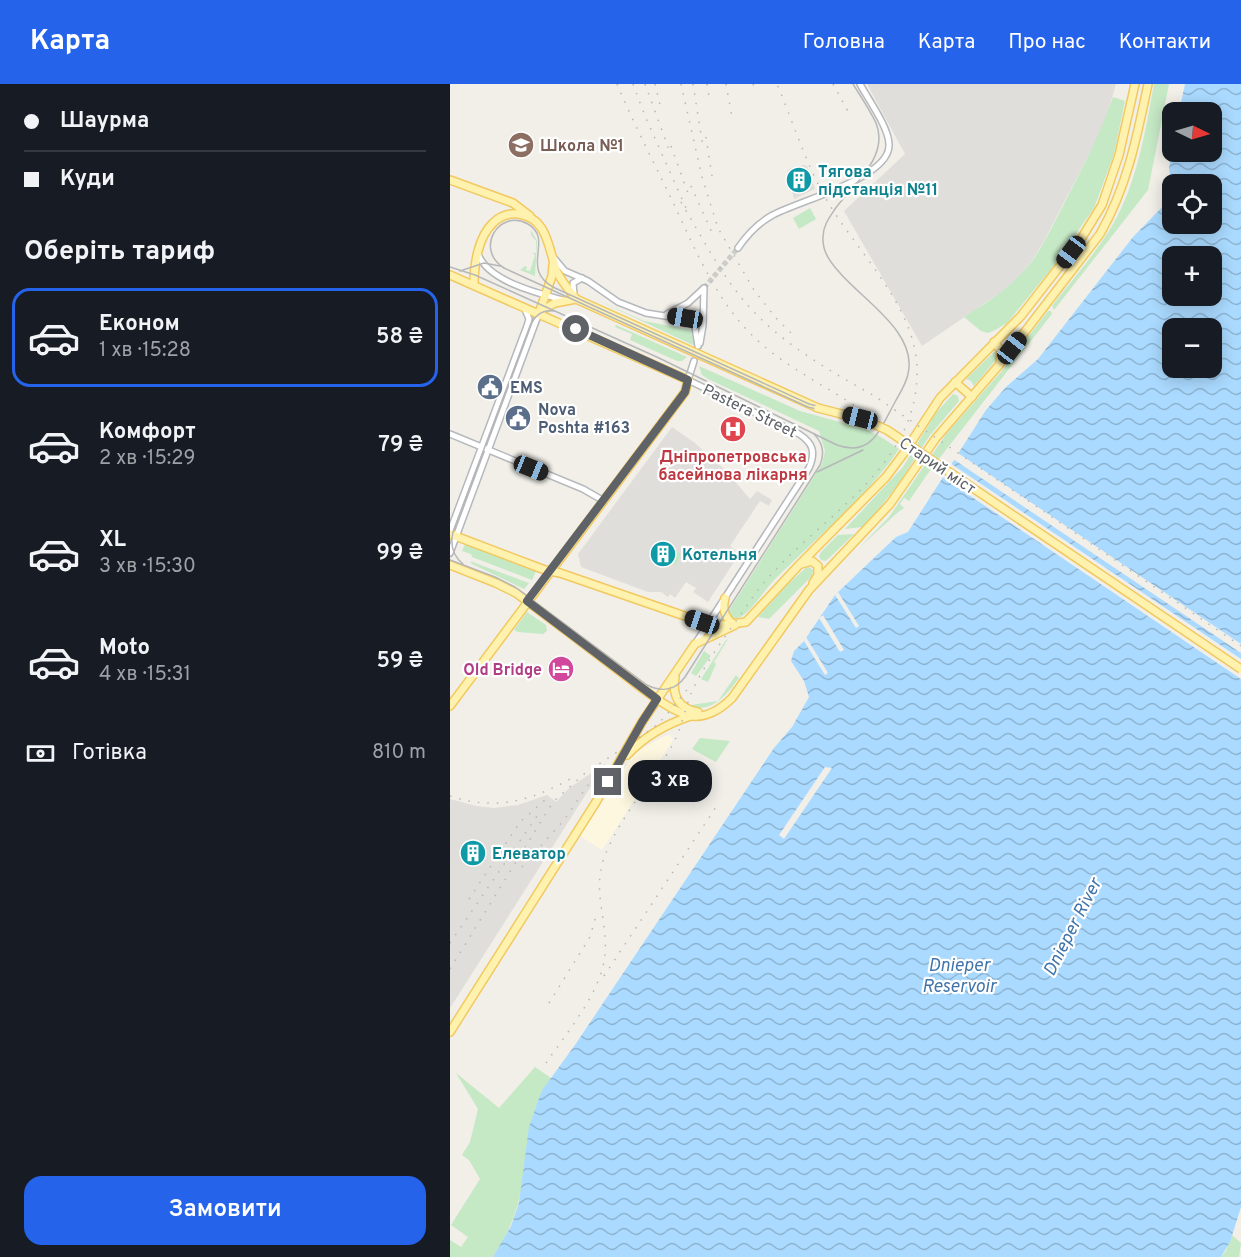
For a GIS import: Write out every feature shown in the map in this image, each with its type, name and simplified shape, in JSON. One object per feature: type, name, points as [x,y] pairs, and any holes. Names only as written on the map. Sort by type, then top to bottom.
[{"type":"main road","points":[[450,1032],[621,761],[642,722],[695,644],[746,622],[886,477],[933,406],[1021,316],[1081,239],[1108,192],[1135,84]]},
{"type":"main road","points":[[809,590],[891,504],[936,438],[1000,364],[1092,246],[1113,211],[1132,158],[1148,84]]},
{"type":"main road","points":[[450,180],[513,204],[534,220],[546,235],[562,281],[576,299]]},
{"type":"main road","points":[[450,275],[474,284],[478,254],[490,226],[500,218],[517,214],[534,220]]},
{"type":"main road","points":[[539,313],[552,276],[553,257]]},
{"type":"main road","name":"Pastera Street","points":[[474,284],[688,380]]},
{"type":"main road","points":[[539,313],[546,307],[564,300],[576,299]]},
{"type":"main road","name":"Старий міст","points":[[576,299],[818,408],[869,421],[887,430],[1241,669]]},
{"type":"main road","points":[[994,342],[1001,351],[1000,364]]},
{"type":"main road","points":[[450,706],[685,392],[688,380]]},
{"type":"main road","points":[[955,382],[972,397]]},
{"type":"main road","points":[[452,534],[551,571],[708,624],[735,625]]},
{"type":"main road","points":[[621,761],[654,733],[691,716],[709,714],[732,698],[818,575],[818,567],[812,561],[799,565]]},
{"type":"main road","points":[[450,565],[502,585],[527,601],[657,699],[691,716]]},
{"type":"main road","points":[[725,598],[725,614],[735,625]]},
{"type":"main road","points":[[675,674],[673,688],[678,702],[691,711],[709,714]]},
{"type":"street","points":[[738,248],[749,233],[769,217],[866,175],[882,163],[888,152],[888,139],[860,84]]},
{"type":"street","points":[[478,254],[482,264],[492,273],[545,295],[564,300]]},
{"type":"street","points":[[553,257],[565,271],[582,278],[627,306],[646,313],[685,318],[693,323],[697,331],[699,346],[703,325],[704,288],[688,303],[665,315]]},
{"type":"street","points":[[576,299],[572,289],[573,282],[582,278]]},
{"type":"street","points":[[450,553],[452,534],[481,447],[527,326],[529,319],[524,307]]},
{"type":"street","points":[[452,534],[489,450],[539,313]]},
{"type":"street","points":[[688,380],[694,361]]},
{"type":"street","name":"Pastera Street","points":[[688,380],[799,434],[811,444],[814,452],[809,468],[695,644]]},
{"type":"street","points":[[450,434],[583,489],[604,501]]},
{"type":"shaded area","points":[[867,84],[1116,84],[1104,125],[1033,259],[1021,275],[1003,291],[922,346],[844,211],[905,154]]},
{"type":"shaded area","points":[[807,166],[815,189],[794,199],[787,171]]},
{"type":"shaded area","points":[[672,427],[695,443],[725,470],[750,499],[757,491],[772,500],[769,506],[760,501],[730,546],[735,550],[732,556],[736,559],[708,602],[693,592],[696,588],[686,582],[675,598],[670,594],[668,597],[661,592],[648,592],[581,567],[578,554]]},
{"type":"shaded area","points":[[670,735],[673,740],[602,850],[580,836],[632,757],[639,750]]},
{"type":"shaded area","points":[[606,763],[450,1008],[450,799],[494,808],[518,805],[547,795],[556,802],[569,788]]},
{"type":"green space","points":[[1154,84],[1169,84],[1165,102],[1162,102],[1162,119],[1148,190],[1054,310],[1052,306],[1103,240],[1117,217],[1131,186]]},
{"type":"green space","points":[[1113,97],[1125,101],[1114,154],[1094,208],[1052,268],[1007,323],[988,333],[981,331],[964,317],[1006,288],[1026,269],[1038,252],[1083,166]]},
{"type":"green space","points":[[810,208],[816,219],[799,229],[793,218]]},
{"type":"green space","points":[[531,230],[537,241],[535,276],[520,270],[525,266],[526,270],[530,271],[535,255],[532,253],[536,253],[536,241],[531,235]]},
{"type":"green space","points":[[595,299],[644,321],[691,330],[696,337],[695,346]]},
{"type":"green space","points":[[1048,311],[1052,314],[931,469],[909,501],[904,498],[900,504],[904,508],[860,547],[889,517],[947,433],[1000,373]]},
{"type":"green space","points":[[616,325],[687,357],[682,361],[677,361],[630,340],[632,334],[615,327]]},
{"type":"green space","points":[[994,352],[998,352],[998,357],[974,386],[966,379]]},
{"type":"green space","points":[[699,366],[800,411],[865,429],[899,449],[857,500],[776,578],[750,609],[738,618],[732,617],[728,612],[822,464],[825,451],[819,431],[708,379],[702,375]]},
{"type":"green space","points":[[953,394],[958,396],[959,401],[930,435],[897,486],[878,510],[862,527],[845,529],[903,467],[936,413]]},
{"type":"green space","points":[[854,534],[828,559],[821,560],[819,556],[821,552],[838,535]]},
{"type":"green space","points":[[465,544],[536,571],[532,580],[472,557],[471,554],[462,551]]},
{"type":"green space","points":[[670,550],[681,554],[676,565],[665,561]]},
{"type":"green space","points":[[470,561],[529,583],[524,589]]},
{"type":"green space","points":[[808,566],[813,570],[812,576],[769,619],[758,617],[789,583]]},
{"type":"green space","points":[[527,612],[546,625],[547,631],[543,634],[514,630]]},
{"type":"green space","points":[[728,639],[714,662],[716,664],[708,682],[701,679],[726,640]]},
{"type":"green space","points":[[704,651],[711,656],[696,676],[691,673]]},
{"type":"green space","points":[[736,675],[739,678],[718,700]]},
{"type":"green space","points":[[717,701],[707,707],[691,707],[691,705]]},
{"type":"green space","points":[[700,738],[730,741],[716,762],[692,749]]},
{"type":"green space","points":[[535,1067],[551,1078],[543,1090],[534,1115],[521,1190],[516,1210],[504,1239],[493,1257],[450,1257],[450,1240],[461,1247],[468,1237],[451,1225],[480,1179],[469,1160],[462,1155],[470,1142],[478,1109],[456,1073],[499,1108]]},
{"type":"green space","points":[[1232,1235],[1241,1243],[1239,1257],[1221,1257],[1226,1251]]},
{"type":"water","name":"Dnieper Reservoir","points":[[1185,84],[1241,84],[1241,1207],[1230,1242],[1221,1257],[493,1257],[511,1226],[519,1203],[529,1127],[543,1089],[575,1045],[774,748],[792,727],[809,697],[804,681],[791,661],[794,651],[804,641],[835,595],[896,537],[908,532],[986,410],[1006,387],[1038,359],[1133,237],[1162,207],[1162,234],[1222,234],[1222,174],[1170,174],[1170,162],[1222,162],[1222,102],[1181,102]]},
{"type":"pier","points":[[955,451],[1241,644],[1241,653],[953,459]]},
{"type":"pier","points":[[950,463],[1241,659],[1241,679],[941,476]]},
{"type":"pier","points":[[838,592],[859,626],[856,628],[835,595]]},
{"type":"pier","points":[[823,615],[844,650],[840,652],[819,618]]},
{"type":"pier","points":[[806,637],[828,673],[825,675],[804,641]]},
{"type":"pier","points":[[825,767],[832,768],[784,839],[779,835]]},
{"type":"tunnel","points":[[704,288],[738,248]]},
{"type":"tram line","points":[[450,267],[475,275],[659,358],[837,445],[849,448],[864,445],[877,434],[903,388],[908,374],[909,359],[905,345],[897,331],[837,269],[824,248],[823,233],[827,222],[867,170],[878,147],[879,135],[876,123],[853,84]]},
{"type":"tram line","points":[[1241,667],[879,424],[865,418],[809,404],[555,288],[544,280],[539,272],[538,238],[528,224],[508,221],[494,233],[491,251],[495,260],[504,268],[808,407],[865,421],[882,429],[1241,671]]},
{"type":"tram line","points":[[460,271],[484,263],[500,266]]},
{"type":"tram line","points":[[463,564],[453,550],[453,532],[530,326],[539,314],[554,311]]},
{"type":"tram line","points":[[450,560],[515,587],[647,685],[657,689],[672,688],[685,677],[820,465],[822,448],[814,434]]},
{"type":"tram line","points":[[817,472],[863,450]]},
{"type":"railway","points":[[617,84],[707,272],[729,308],[757,340],[787,364],[870,416],[1241,669]]},
{"type":"railway","points":[[633,84],[686,208]]},
{"type":"railway","points":[[645,84],[671,155]]},
{"type":"railway","points":[[655,84],[660,105]]},
{"type":"railway","points":[[681,84],[702,177],[718,228],[754,290],[775,317],[794,336]]},
{"type":"railway","points":[[693,84],[703,147]]},
{"type":"railway","points":[[707,84],[709,97]]},
{"type":"railway","points":[[726,84],[732,117]]},
{"type":"railway","points":[[546,1063],[591,997],[602,968],[605,942],[600,883],[604,858],[618,829],[672,746],[700,676],[750,601],[773,573],[879,469],[900,439],[913,406],[917,368],[914,345],[906,322],[882,279],[826,199],[806,157],[777,84]]},
{"type":"railway","points":[[833,84],[849,113]]},
{"type":"railway","points":[[706,137],[712,176]]},
{"type":"railway","points":[[671,146],[689,196]]},
{"type":"railway","points":[[691,186],[713,235]]},
{"type":"railway","points":[[681,202],[709,250],[740,296],[754,312],[785,339],[819,364],[873,395],[1241,646]]},
{"type":"railway","points":[[450,969],[553,802],[584,774],[652,729],[690,686]]},
{"type":"railway","points":[[522,867],[564,820],[595,775]]},
{"type":"railway","points":[[450,796],[482,803],[512,801],[541,793],[570,779]]},
{"type":"railway","points":[[469,899],[520,822],[545,800]]},
{"type":"railway","points":[[604,976],[716,807]]},
{"type":"railway","points":[[450,943],[537,816]]},
{"type":"railway","points":[[549,1003],[590,937],[597,912]]},
{"type":"place","name":"Школа №1","points":[[521,145]]},
{"type":"place","name":"Тягова пiдстанцiя №11","points":[[799,180]]},
{"type":"place","name":"EMS","points":[[490,387]]},
{"type":"place","name":"Nova Poshta #163","points":[[518,418]]},
{"type":"place","name":"Дніпропетровська басейнова лікарня","points":[[733,429]]},
{"type":"place","name":"Котельня","points":[[663,554]]},
{"type":"place","name":"Old Bridge","points":[[561,669]]},
{"type":"place","name":"Елеватор","points":[[473,853]]},
{"type":"route","points":[[576,329],[688,380],[685,392],[527,601],[657,699],[608,782]]},
{"type":"water label","name":"Dnieper River","points":[[1072,927]]}]
